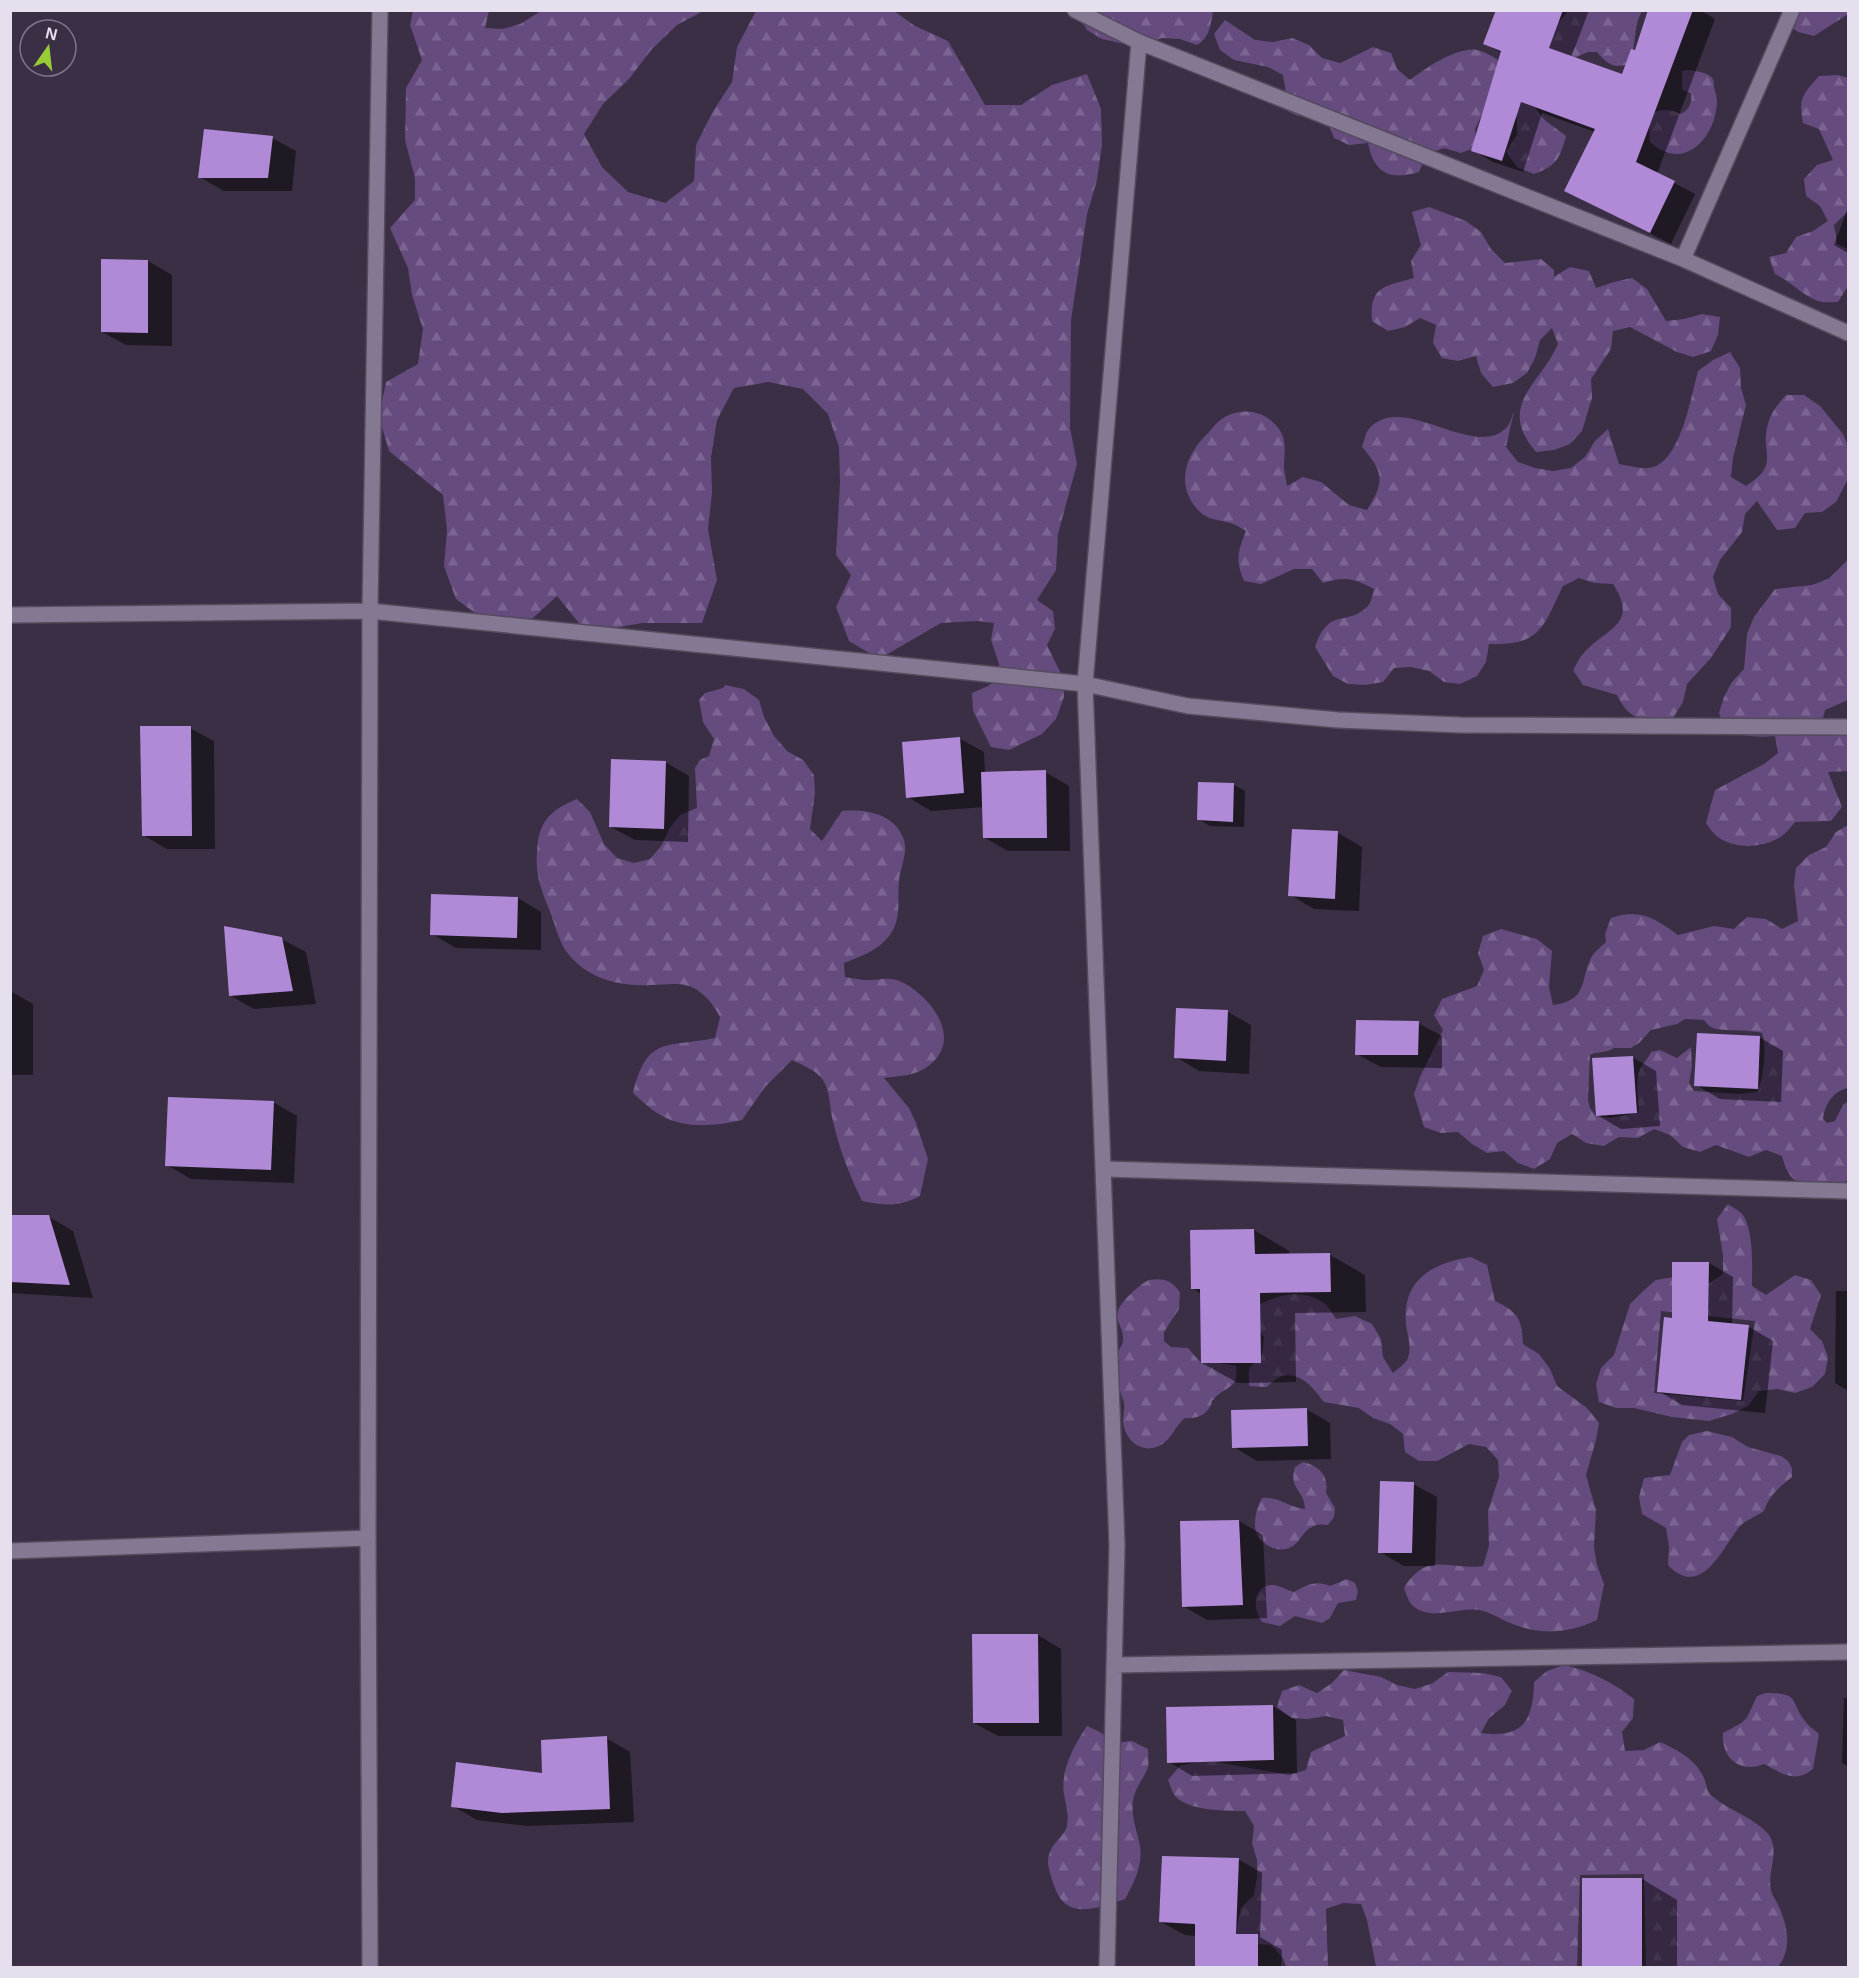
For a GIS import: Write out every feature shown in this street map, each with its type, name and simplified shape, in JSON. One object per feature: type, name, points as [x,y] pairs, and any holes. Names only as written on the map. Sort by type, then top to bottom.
[{"type":"street","points":[[370,1968],[368,1538],[370,611],[380,10]]},
{"type":"street","points":[[1075,10],[1139,42],[1683,259],[1848,333]]},
{"type":"street","points":[[1683,259],[1792,10]]},
{"type":"street","points":[[1107,1968],[1117,1545],[1085,684],[1139,42]]},
{"type":"street","points":[[10,615],[370,611],[1085,684],[1188,706],[1338,720],[1460,725],[1848,728]]},
{"type":"street","points":[[1104,1169],[1848,1191]]},
{"type":"street","points":[[10,1551],[368,1538]]},
{"type":"street","points":[[1114,1665],[1848,1652]]},
{"type":"green space","points":[[1209,10],[1213,13],[1208,32],[1197,45],[1180,39],[1162,38],[1137,47],[1102,39],[1087,30],[1076,11]]},
{"type":"green space","points":[[413,11],[489,11],[485,28],[503,29],[520,24],[541,11],[703,11],[677,25],[651,50],[629,79],[603,104],[584,134],[602,167],[628,192],[665,203],[694,181],[696,145],[712,113],[732,82],[737,47],[756,11],[894,11],[915,26],[948,41],[985,105],[1021,105],[1052,85],[1087,74],[1101,109],[1102,145],[1097,180],[1087,214],[1071,320],[1070,428],[1077,464],[1058,534],[1056,570],[1037,600],[1053,611],[1055,629],[1047,645],[1063,678],[1064,697],[1056,719],[1042,734],[1009,750],[991,747],[973,711],[972,693],[1003,676],[991,640],[994,623],[978,621],[941,623],[879,659],[849,641],[836,607],[851,575],[836,555],[840,483],[839,447],[828,414],[803,389],[768,382],[734,388],[717,420],[711,457],[712,493],[708,529],[717,580],[702,623],[642,623],[587,633],[557,596],[533,618],[494,627],[456,599],[444,566],[447,530],[443,495],[389,451],[379,417],[386,382],[418,364],[423,329],[412,295],[408,268],[390,228],[415,200],[415,178],[405,140],[406,88],[422,60],[410,25]]},
{"type":"green space","points":[[1568,11],[1642,11],[1628,64],[1619,66],[1611,64],[1597,52],[1588,52],[1563,63],[1539,48]]},
{"type":"green space","points":[[1786,11],[1848,11],[1848,14],[1814,36],[1798,32],[1784,22]]},
{"type":"green space","points":[[1225,20],[1255,40],[1273,42],[1292,38],[1309,45],[1322,58],[1340,63],[1373,47],[1391,53],[1397,69],[1410,80],[1432,65],[1460,51],[1477,50],[1485,53],[1514,74],[1531,94],[1540,115],[1566,136],[1562,151],[1552,165],[1534,174],[1517,167],[1506,152],[1517,135],[1517,117],[1483,112],[1475,129],[1477,147],[1461,153],[1444,148],[1427,154],[1419,172],[1408,175],[1391,175],[1379,168],[1368,143],[1349,145],[1334,138],[1328,122],[1316,109],[1298,116],[1283,109],[1286,93],[1283,75],[1268,67],[1234,60],[1220,50],[1214,34]]},
{"type":"green space","points":[[1682,71],[1705,73],[1713,79],[1717,99],[1711,127],[1696,147],[1686,152],[1675,154],[1663,151],[1650,142],[1649,115],[1665,110],[1681,114],[1688,108],[1691,103],[1691,93],[1682,90]]},
{"type":"green space","points":[[1838,75],[1848,78],[1848,211],[1834,225],[1837,244],[1848,249],[1848,286],[1838,302],[1825,302],[1801,292],[1775,274],[1769,257],[1786,253],[1796,237],[1813,231],[1828,221],[1820,206],[1806,196],[1804,179],[1817,165],[1833,160],[1819,129],[1803,123],[1801,108],[1803,97],[1819,76]]},
{"type":"green space","points":[[1429,207],[1466,221],[1481,232],[1491,249],[1505,263],[1541,259],[1554,270],[1554,277],[1570,267],[1589,271],[1596,288],[1632,278],[1647,289],[1666,321],[1702,314],[1720,317],[1718,335],[1711,351],[1693,357],[1677,352],[1630,327],[1613,331],[1611,349],[1591,379],[1592,398],[1582,431],[1570,444],[1554,450],[1536,452],[1525,436],[1520,421],[1521,408],[1525,396],[1558,344],[1552,328],[1540,340],[1535,358],[1527,373],[1513,383],[1493,387],[1481,373],[1476,356],[1458,361],[1442,358],[1433,343],[1436,325],[1420,318],[1405,327],[1388,331],[1372,321],[1373,301],[1376,294],[1387,286],[1414,278],[1411,261],[1421,245],[1412,212]]},
{"type":"green space","points":[[1730,352],[1740,368],[1741,388],[1746,405],[1733,458],[1731,477],[1746,486],[1757,478],[1766,464],[1766,434],[1773,412],[1786,395],[1804,395],[1820,406],[1843,434],[1848,446],[1848,479],[1836,502],[1822,512],[1805,513],[1795,528],[1777,530],[1757,501],[1745,514],[1742,532],[1720,560],[1713,577],[1718,594],[1731,608],[1731,627],[1711,658],[1687,684],[1683,702],[1673,718],[1640,719],[1627,711],[1617,695],[1583,685],[1573,670],[1580,657],[1616,625],[1623,609],[1613,584],[1594,583],[1579,578],[1563,586],[1545,623],[1538,631],[1520,642],[1489,644],[1486,662],[1477,676],[1460,684],[1444,682],[1429,671],[1411,667],[1394,668],[1383,682],[1365,685],[1348,684],[1333,676],[1315,647],[1321,634],[1333,621],[1353,616],[1368,606],[1374,589],[1349,579],[1337,579],[1323,583],[1312,569],[1294,569],[1261,584],[1244,581],[1239,567],[1239,556],[1246,531],[1234,524],[1204,515],[1190,500],[1187,490],[1185,480],[1188,462],[1198,444],[1218,422],[1234,413],[1243,412],[1252,412],[1268,418],[1281,432],[1285,445],[1284,468],[1287,486],[1303,477],[1321,482],[1349,505],[1367,510],[1377,492],[1380,477],[1375,464],[1362,447],[1368,430],[1382,419],[1398,417],[1475,436],[1492,436],[1507,427],[1514,411],[1506,447],[1518,462],[1553,471],[1571,468],[1585,457],[1595,441],[1608,429],[1619,464],[1638,468],[1656,466],[1673,450],[1679,437],[1698,371],[1713,360]]},
{"type":"green space","points":[[1848,560],[1848,700],[1825,710],[1821,726],[1848,722],[1848,771],[1828,772],[1842,807],[1831,821],[1795,822],[1782,836],[1767,843],[1741,846],[1725,841],[1714,834],[1706,823],[1715,790],[1764,764],[1778,753],[1775,736],[1750,736],[1725,730],[1719,713],[1732,682],[1744,669],[1747,634],[1754,617],[1775,589],[1812,585],[1828,579]]},
{"type":"green space","points":[[725,685],[744,689],[759,700],[764,717],[774,736],[787,751],[803,760],[814,775],[815,793],[810,829],[822,841],[842,811],[869,812],[886,818],[900,831],[904,840],[898,916],[894,929],[875,949],[844,963],[845,977],[863,980],[893,979],[904,983],[926,1000],[941,1023],[944,1035],[943,1047],[936,1059],[915,1073],[884,1078],[909,1108],[928,1159],[920,1196],[905,1202],[885,1205],[862,1201],[838,1142],[826,1085],[817,1073],[792,1060],[765,1087],[742,1120],[712,1125],[691,1125],[671,1120],[658,1114],[647,1105],[633,1093],[645,1061],[661,1048],[715,1038],[720,1017],[708,999],[692,987],[681,984],[640,985],[615,982],[581,967],[564,948],[542,891],[537,861],[540,833],[547,818],[568,803],[577,799],[590,812],[604,844],[617,858],[634,863],[650,859],[662,845],[669,829],[680,815],[697,808],[695,768],[700,760],[709,756],[714,739],[703,722],[699,700],[705,693],[723,688]]},
{"type":"green space","points":[[1848,825],[1848,1088],[1834,1095],[1826,1108],[1823,1119],[1827,1123],[1835,1121],[1843,1105],[1848,1101],[1848,1180],[1833,1190],[1806,1185],[1794,1180],[1789,1174],[1782,1156],[1766,1150],[1749,1157],[1716,1145],[1700,1152],[1683,1147],[1670,1135],[1654,1129],[1638,1138],[1619,1137],[1604,1146],[1586,1143],[1572,1134],[1557,1143],[1550,1159],[1534,1169],[1518,1163],[1504,1151],[1487,1153],[1458,1132],[1441,1133],[1424,1127],[1414,1094],[1443,1030],[1434,1015],[1442,999],[1477,986],[1484,970],[1478,953],[1483,936],[1501,929],[1537,939],[1552,951],[1549,987],[1553,1005],[1564,1002],[1578,994],[1592,956],[1606,942],[1605,934],[1611,918],[1630,914],[1646,916],[1678,935],[1714,926],[1734,929],[1747,917],[1766,919],[1782,929],[1798,921],[1794,885],[1796,868],[1809,855],[1826,847],[1836,832]],"holes":[[[1685,1019],[1704,1020],[1715,1029],[1762,1033],[1764,1062],[1757,1092],[1739,1094],[1694,1091],[1689,1083],[1692,1066],[1691,1047],[1677,1058],[1660,1050],[1651,1052],[1638,1073],[1639,1110],[1637,1113],[1610,1118],[1596,1116],[1588,1100],[1590,1054],[1614,1048],[1631,1048],[1651,1030],[1677,1024]]]},
{"type":"green space","points":[[1728,1204],[1743,1215],[1747,1222],[1751,1240],[1752,1286],[1766,1295],[1795,1275],[1811,1280],[1821,1295],[1810,1329],[1822,1341],[1828,1357],[1825,1374],[1812,1387],[1795,1393],[1777,1389],[1759,1391],[1748,1406],[1709,1421],[1672,1417],[1634,1408],[1616,1408],[1599,1402],[1596,1384],[1601,1368],[1614,1355],[1630,1304],[1656,1280],[1674,1277],[1708,1284],[1723,1274],[1723,1255],[1717,1219]],"holes":[[[1661,1311],[1755,1321],[1743,1401],[1654,1393]]]},
{"type":"green space","points":[[1471,1257],[1487,1265],[1495,1301],[1517,1317],[1520,1322],[1523,1344],[1539,1354],[1550,1369],[1557,1386],[1587,1408],[1599,1423],[1586,1475],[1596,1510],[1594,1547],[1597,1565],[1604,1584],[1597,1620],[1576,1628],[1555,1631],[1534,1630],[1479,1610],[1427,1613],[1412,1605],[1408,1599],[1404,1588],[1422,1569],[1439,1565],[1483,1566],[1489,1546],[1488,1511],[1499,1477],[1498,1460],[1486,1447],[1469,1444],[1437,1461],[1419,1461],[1405,1452],[1403,1434],[1390,1424],[1373,1418],[1359,1408],[1324,1402],[1306,1382],[1295,1376],[1282,1376],[1266,1387],[1249,1386],[1249,1368],[1262,1355],[1264,1337],[1253,1323],[1257,1306],[1273,1298],[1299,1294],[1325,1304],[1336,1319],[1355,1316],[1372,1324],[1381,1339],[1383,1357],[1393,1373],[1406,1362],[1409,1356],[1406,1309],[1415,1285],[1432,1269]]},
{"type":"green space","points":[[1149,1280],[1167,1281],[1180,1292],[1179,1309],[1164,1332],[1164,1341],[1171,1347],[1188,1348],[1201,1363],[1236,1366],[1234,1383],[1213,1400],[1203,1415],[1185,1418],[1164,1443],[1153,1448],[1137,1445],[1132,1442],[1126,1432],[1123,1421],[1124,1403],[1115,1375],[1114,1363],[1123,1340],[1118,1311],[1131,1294]]},
{"type":"green space","points":[[1707,1431],[1732,1437],[1748,1447],[1781,1456],[1792,1468],[1792,1477],[1775,1492],[1764,1511],[1740,1526],[1711,1566],[1691,1577],[1680,1574],[1668,1565],[1669,1547],[1666,1528],[1642,1514],[1639,1497],[1644,1478],[1670,1475],[1682,1442],[1689,1435]]},
{"type":"green space","points":[[1303,1462],[1319,1469],[1325,1477],[1326,1493],[1335,1508],[1334,1517],[1328,1525],[1321,1524],[1312,1527],[1293,1546],[1287,1549],[1275,1549],[1263,1542],[1256,1532],[1255,1522],[1258,1508],[1262,1498],[1268,1498],[1305,1509],[1293,1474],[1295,1467]]},
{"type":"green space","points":[[1347,1579],[1355,1583],[1358,1591],[1356,1600],[1338,1603],[1330,1618],[1322,1623],[1295,1616],[1280,1626],[1262,1622],[1257,1612],[1257,1596],[1264,1587],[1276,1585],[1294,1592],[1312,1584],[1320,1583],[1330,1586]]},
{"type":"green space","points":[[1564,1665],[1601,1678],[1634,1699],[1633,1718],[1622,1732],[1625,1751],[1644,1750],[1660,1742],[1679,1752],[1690,1759],[1699,1770],[1710,1794],[1757,1824],[1769,1835],[1773,1848],[1771,1890],[1782,1915],[1787,1938],[1785,1953],[1778,1967],[1646,1967],[1644,1874],[1580,1875],[1577,1967],[1376,1967],[1367,1920],[1361,1904],[1343,1903],[1326,1909],[1328,1967],[1286,1967],[1283,1958],[1271,1945],[1236,1942],[1241,1908],[1254,1895],[1257,1877],[1257,1860],[1252,1843],[1254,1826],[1245,1811],[1199,1808],[1182,1802],[1172,1791],[1168,1780],[1180,1766],[1197,1762],[1217,1762],[1289,1775],[1306,1770],[1311,1752],[1345,1736],[1343,1720],[1326,1716],[1308,1719],[1291,1718],[1277,1707],[1282,1691],[1299,1685],[1317,1693],[1332,1683],[1344,1670],[1381,1677],[1397,1685],[1415,1689],[1433,1683],[1448,1672],[1483,1673],[1501,1677],[1512,1691],[1504,1706],[1489,1718],[1481,1733],[1507,1733],[1516,1730],[1528,1716],[1534,1682],[1547,1671]]},
{"type":"green space","points":[[1766,1693],[1790,1696],[1806,1723],[1819,1734],[1813,1769],[1800,1776],[1782,1773],[1764,1764],[1755,1767],[1740,1765],[1734,1762],[1725,1750],[1723,1733],[1743,1722],[1757,1696]]},
{"type":"green space","points":[[1087,1726],[1100,1732],[1113,1743],[1132,1741],[1148,1749],[1148,1767],[1133,1801],[1141,1853],[1139,1867],[1125,1899],[1095,1908],[1076,1909],[1060,1899],[1051,1878],[1048,1861],[1051,1849],[1067,1826],[1063,1785],[1066,1767],[1077,1741]]},
{"type":"building","points":[[1496,10],[1563,10],[1549,48],[1622,74],[1631,49],[1635,50],[1648,10],[1693,10],[1636,162],[1675,181],[1650,233],[1564,191],[1595,129],[1521,102],[1502,161],[1471,151],[1501,51],[1483,44]]},
{"type":"building","points":[[204,129],[273,136],[268,178],[198,178]]},
{"type":"building","points":[[101,259],[148,260],[148,333],[101,332]]},
{"type":"building","points":[[140,726],[191,726],[192,836],[142,836]]},
{"type":"building","points":[[960,737],[964,793],[906,798],[902,742]]},
{"type":"building","points":[[611,759],[666,761],[664,829],[609,827]]},
{"type":"building","points":[[1046,770],[1047,838],[983,838],[981,772]]},
{"type":"building","points":[[1198,782],[1234,783],[1233,822],[1197,820]]},
{"type":"building","points":[[1292,829],[1338,831],[1335,899],[1288,896]]},
{"type":"building","points":[[431,894],[518,897],[517,938],[430,935]]},
{"type":"building","points":[[224,926],[282,937],[293,991],[229,996]]},
{"type":"building","points":[[1176,1008],[1228,1010],[1226,1061],[1174,1058]]},
{"type":"building","points":[[1356,1020],[1419,1021],[1418,1055],[1355,1055]]},
{"type":"building","points":[[1697,1033],[1760,1036],[1758,1089],[1694,1086]]},
{"type":"building","points":[[1633,1056],[1637,1113],[1596,1116],[1592,1058]]},
{"type":"building","points":[[168,1097],[274,1101],[271,1170],[165,1166]]},
{"type":"building","points":[[10,1215],[49,1215],[70,1285],[10,1282]]},
{"type":"building","points":[[1254,1229],[1255,1254],[1330,1253],[1331,1292],[1260,1293],[1261,1363],[1201,1363],[1200,1289],[1191,1289],[1190,1230]]},
{"type":"building","points":[[1672,1262],[1709,1262],[1708,1321],[1749,1325],[1741,1400],[1657,1392],[1664,1317],[1672,1318]]},
{"type":"building","points":[[1307,1408],[1308,1446],[1232,1448],[1231,1410]]},
{"type":"building","points":[[1380,1481],[1414,1482],[1412,1553],[1378,1553]]},
{"type":"building","points":[[1239,1520],[1243,1605],[1182,1607],[1180,1521]]},
{"type":"building","points":[[972,1634],[1038,1634],[1039,1723],[973,1723]]},
{"type":"building","points":[[1273,1705],[1274,1760],[1167,1763],[1166,1707]]},
{"type":"building","points":[[607,1736],[610,1809],[502,1813],[451,1807],[456,1762],[542,1773],[541,1740]]},
{"type":"building","points":[[1162,1856],[1239,1858],[1236,1934],[1258,1934],[1258,1968],[1195,1968],[1195,1924],[1159,1922]]},
{"type":"building","points":[[1582,1878],[1642,1878],[1642,1968],[1582,1968]]}]
